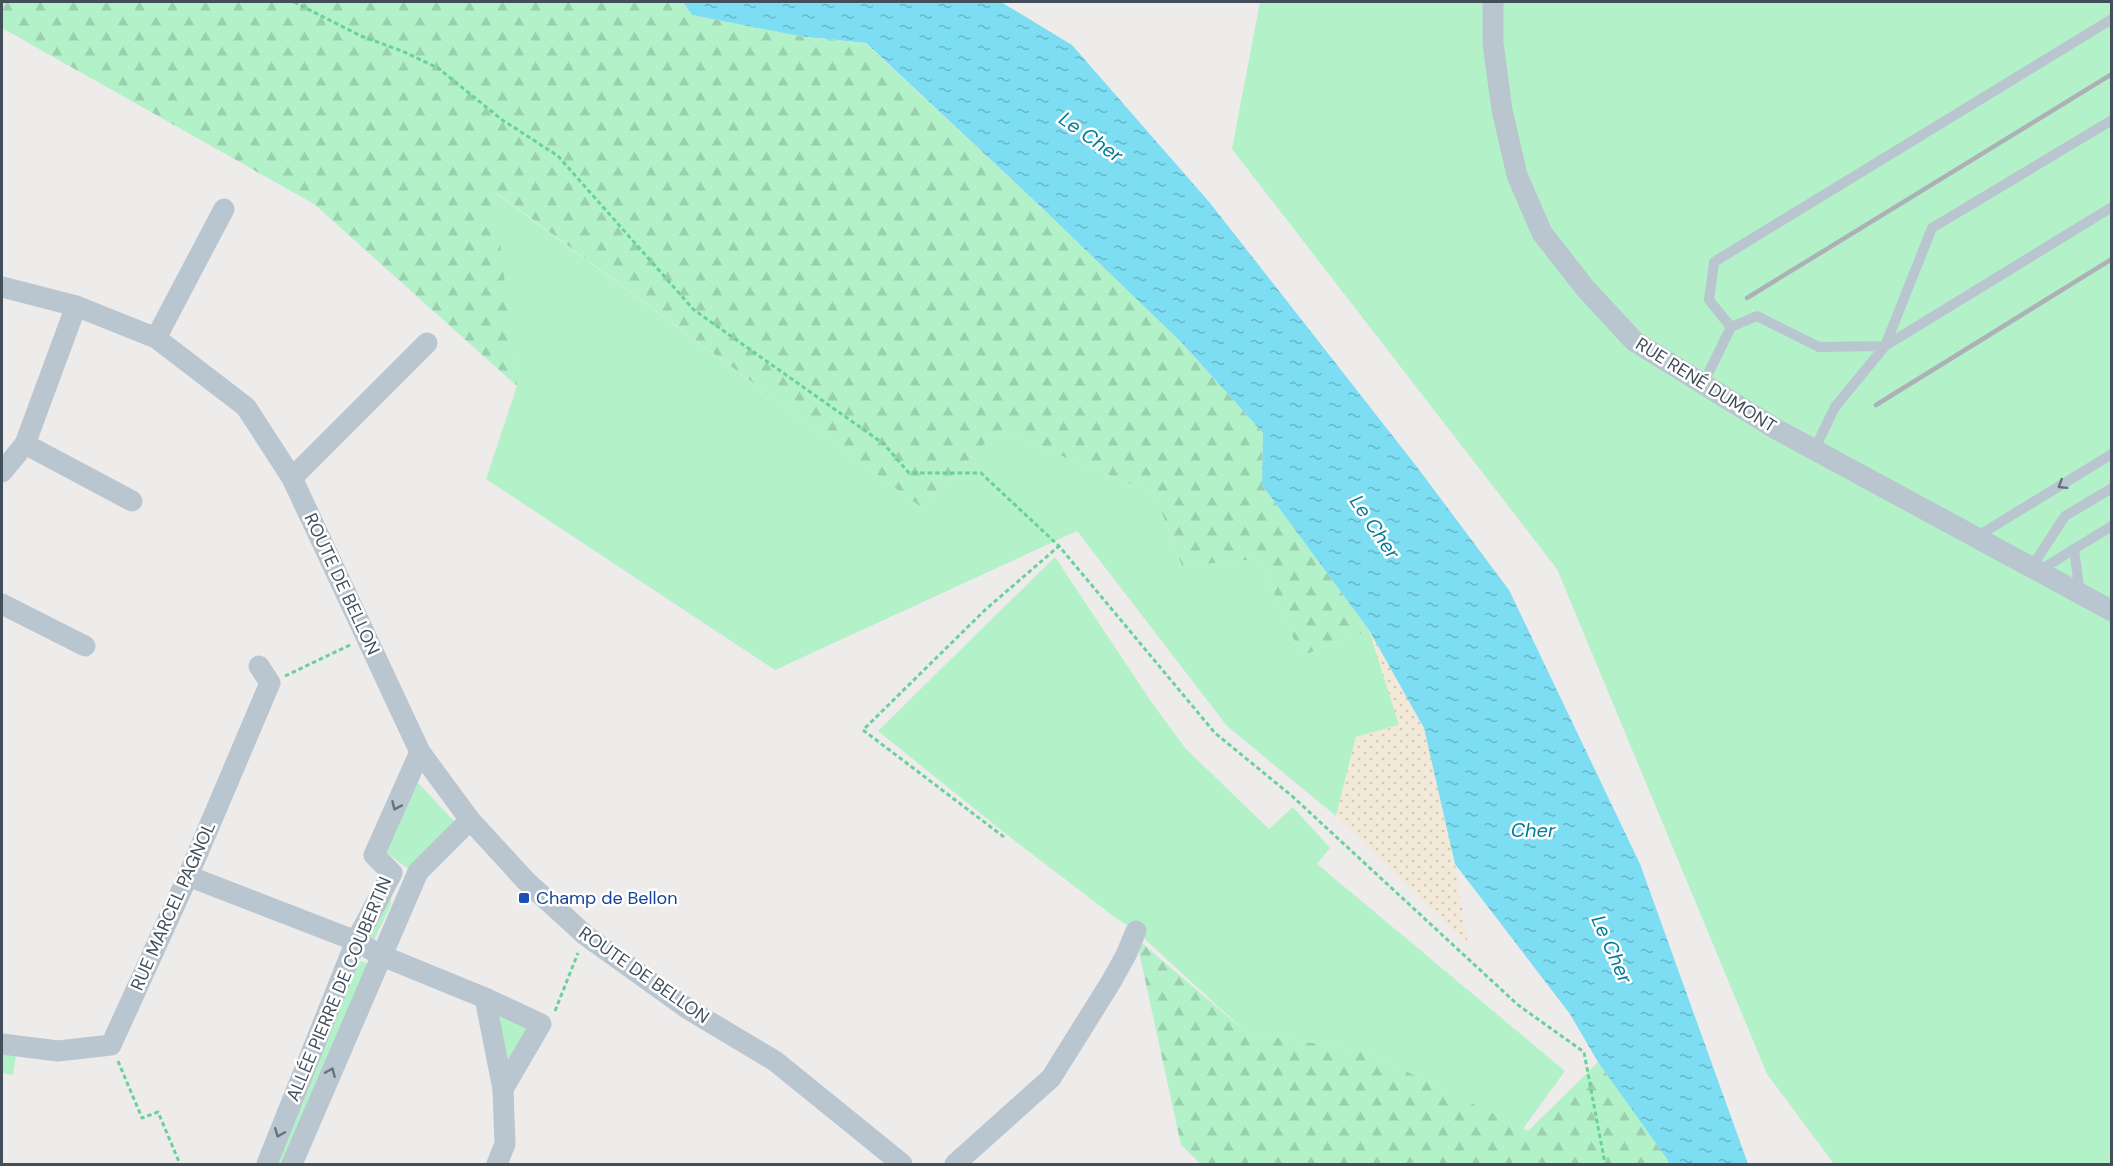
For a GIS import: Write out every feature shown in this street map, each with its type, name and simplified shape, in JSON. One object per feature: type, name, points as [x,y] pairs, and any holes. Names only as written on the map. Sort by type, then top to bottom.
[{"type":"street","name":"RUE RENÉ DUMONT","points":[[1493,2],[1493,43],[1502,110],[1517,175],[1542,233],[1584,288],[1634,341],[1776,429],[2112,611]]},
{"type":"street","points":[[156,338],[224,209]]},
{"type":"street","name":"ROUTE DE BELLON","points":[[2,287],[76,306],[156,338],[246,407],[292,478],[420,752],[470,820],[526,881],[585,935],[688,1009],[776,1061],[880,1157],[902,1164]]},
{"type":"street","points":[[2,472],[25,444],[76,306]]},
{"type":"street","points":[[292,478],[428,343]]},
{"type":"street","points":[[25,444],[132,501]]},
{"type":"street","points":[[2,604],[85,646]]},
{"type":"street","name":"RUE MARCEL PAGNOL","points":[[111,1045],[188,876],[265,674]]},
{"type":"street","name":"ALLÉE PIERRE DE COUBERTIN","points":[[267,1164],[356,941],[392,873],[374,855],[420,752]]},
{"type":"street","points":[[292,1164],[418,872],[470,820]]},
{"type":"street","points":[[392,873],[413,883]]},
{"type":"street","points":[[188,876],[356,941],[381,955],[541,1024],[503,1089]]},
{"type":"street","points":[[955,1164],[1051,1078],[1111,982],[1136,932]]},
{"type":"street","points":[[485,998],[503,1089],[505,1144],[497,1164]]},
{"type":"street","points":[[2,1044],[58,1051],[111,1045]]},
{"type":"lane","points":[[1731,327],[1708,300],[1714,262],[2112,19]]},
{"type":"lane","points":[[1815,450],[1835,407],[1885,346],[1932,228],[2112,120]]},
{"type":"lane","points":[[1703,384],[1731,327],[1757,316],[1819,347],[1885,346],[2112,207]]},
{"type":"lane","points":[[1976,538],[2112,454]]},
{"type":"lane","points":[[2035,570],[2065,516],[2112,488]]},
{"type":"lane","points":[[2035,570],[2112,526]]},
{"type":"lane","points":[[2074,549],[2080,594]]},
{"type":"path","points":[[294,2],[361,36],[402,51],[438,68],[501,119],[558,156],[694,310],[884,444],[909,473],[981,473],[1059,546],[1215,733],[1292,796],[1518,1005],[1584,1052],[1605,1164]]},
{"type":"path","points":[[1004,837],[863,730],[985,610],[1059,546]]},
{"type":"path","points":[[265,674],[366,638]]},
{"type":"path","points":[[541,1024],[551,1020],[585,935]]},
{"type":"path","points":[[111,1045],[142,1118],[158,1112],[180,1164]]},
{"type":"green space","points":[[2,2],[683,2],[692,15],[799,36],[865,43],[1038,204],[1182,343],[1263,433],[1262,485],[1369,630],[1301,656],[1259,559],[1182,566],[1155,494],[998,430],[922,508],[494,191],[517,386],[314,204],[2,28]]},
{"type":"green space","points":[[1260,2],[2111,2],[2111,1164],[1834,1164],[1767,1074],[1557,569],[1232,149]]},
{"type":"green space","points":[[493,191],[922,508],[998,430],[1155,494],[1182,566],[1259,559],[1301,656],[1369,630],[1399,725],[1356,737],[1336,816],[1227,726],[1077,531],[775,670],[486,479],[517,386]]},
{"type":"green space","points":[[1055,557],[1152,703],[1186,749],[1269,829],[1293,807],[1330,848],[1317,864],[1565,1071],[1523,1129],[1365,1051],[1247,1033],[1136,931],[1006,834],[878,731]]},
{"type":"green space","points":[[418,783],[454,821],[410,870],[384,851],[409,784]]},
{"type":"green space","points":[[391,896],[391,905],[374,940],[370,938],[369,931]]},
{"type":"green space","points":[[1136,938],[1247,1033],[1365,1051],[1528,1131],[1598,1062],[1669,1164],[1201,1164],[1181,1145]]},
{"type":"green space","points":[[357,960],[369,964],[284,1164],[273,1164]]},
{"type":"green space","points":[[498,1014],[529,1030],[507,1072]]},
{"type":"green space","points":[[2,1053],[16,1055],[13,1075],[2,1073]]},
{"type":"sand","points":[[1369,630],[1424,728],[1455,864],[1468,945],[1336,816],[1356,737],[1399,725]]},
{"type":"water","name":"Cher","points":[[683,2],[1001,2],[1072,45],[1210,203],[1417,467],[1509,590],[1640,864],[1748,1164],[1669,1164],[1598,1062],[1570,1014],[1455,864],[1424,728],[1369,630],[1262,485],[1263,433],[1182,343],[866,43],[799,36],[692,15]]},
{"type":"railway","points":[[1747,298],[2112,74]]},
{"type":"railway","points":[[1876,405],[2112,259]]},
{"type":"place","name":"Champ de Bellon","points":[[524,898]]},
{"type":"water label","name":"Le Cher","points":[[1091,137]]},
{"type":"water label","name":"Le Cher","points":[[1375,527]]},
{"type":"water label","name":"Le Cher","points":[[1612,949]]}]
